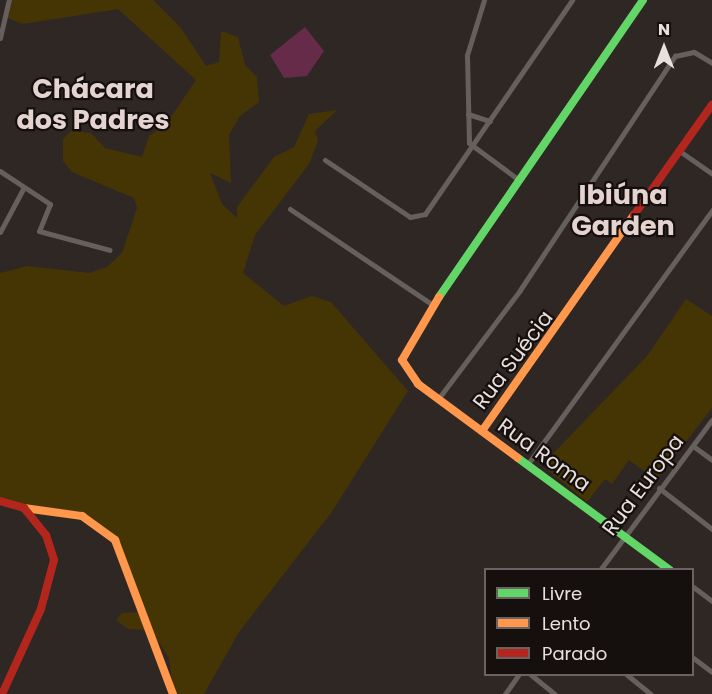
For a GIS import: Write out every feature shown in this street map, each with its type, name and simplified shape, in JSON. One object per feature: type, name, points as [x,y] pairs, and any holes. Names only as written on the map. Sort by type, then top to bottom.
[{"type":"street","points":[[0,38],[3,13],[9,0]]},
{"type":"street","points":[[484,0],[468,50],[468,114],[472,148],[519,180]]},
{"type":"street","points":[[326,160],[417,217],[428,212],[572,0]]},
{"type":"street","points":[[290,208],[433,305],[643,0]]},
{"type":"street","points":[[438,399],[520,290],[675,56],[694,52],[712,63]]},
{"type":"street","name":"Rua Suécia","points":[[482,431],[572,311],[712,105]]},
{"type":"street","points":[[468,114],[490,121]]},
{"type":"street","points":[[681,152],[712,174]]},
{"type":"street","points":[[0,171],[23,189],[51,206],[39,231],[110,250]]},
{"type":"street","points":[[0,232],[2,222],[23,189]]},
{"type":"street","points":[[527,465],[636,321],[712,210]]},
{"type":"street","name":"Rua Roma","points":[[433,305],[405,347],[402,364],[438,399],[667,568]]},
{"type":"street","name":"Rua Europa","points":[[601,568],[712,420]]},
{"type":"street","points":[[693,446],[712,460]]},
{"type":"street","points":[[659,488],[712,529]]},
{"type":"street","points":[[0,501],[24,508],[82,516],[115,540],[173,694]]},
{"type":"street","points":[[2,694],[52,575],[51,546],[24,508]]},
{"type":"street","points":[[694,587],[712,601]]},
{"type":"street","points":[[694,658],[712,672]]},
{"type":"street","points":[[505,694],[518,676]]},
{"type":"street","points":[[531,676],[555,694]]},
{"type":"street","points":[[627,676],[651,694]]},
{"type":"shaded area","points":[[10,0],[153,0],[181,28],[206,66],[219,62],[221,31],[238,37],[245,65],[257,77],[259,102],[240,116],[229,135],[231,183],[210,173],[222,204],[237,218],[237,207],[274,157],[294,147],[309,114],[337,110],[315,131],[318,141],[309,164],[255,235],[243,273],[284,306],[312,296],[331,302],[408,391],[331,513],[239,632],[204,694],[174,694],[169,658],[160,644],[146,630],[128,629],[116,620],[122,613],[138,612],[134,587],[115,545],[90,521],[33,514],[0,500],[0,273],[28,266],[89,273],[107,267],[122,253],[137,208],[134,198],[72,172],[63,161],[63,139],[71,131],[91,133],[105,148],[142,157],[149,136],[166,124],[196,80],[118,9],[23,24],[5,17]]},
{"type":"shaded area","points":[[305,27],[324,51],[307,76],[284,78],[270,55]]},
{"type":"shaded area","points":[[686,299],[712,316],[712,408],[656,480],[629,460],[612,484],[605,479],[587,502],[549,471],[545,462],[647,356]]},
{"type":"traffic: fast","points":[[439,297],[643,0]]},
{"type":"traffic: fast","points":[[518,458],[667,568]]},
{"type":"traffic: slow","points":[[482,431],[634,215]]},
{"type":"traffic: slow","points":[[439,297],[402,360],[418,384],[518,458]]},
{"type":"traffic: slow","points":[[24,508],[82,516],[115,540],[173,694]]},
{"type":"traffic: jam","points":[[634,215],[712,105]]},
{"type":"traffic: jam","points":[[0,501],[24,508],[46,535],[54,560],[41,609],[2,694]]},
{"type":"district","name":"Chácara dos Padres","points":[[93,104]]},
{"type":"district","name":"Ibiúna Garden","points":[[623,210]]}]
